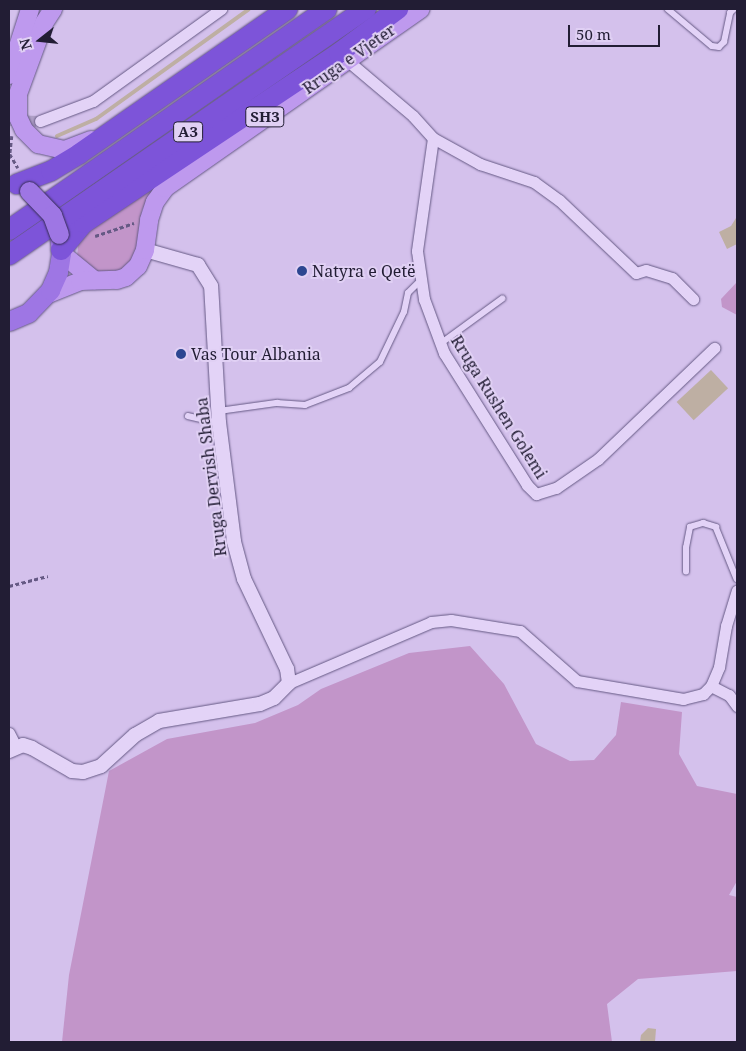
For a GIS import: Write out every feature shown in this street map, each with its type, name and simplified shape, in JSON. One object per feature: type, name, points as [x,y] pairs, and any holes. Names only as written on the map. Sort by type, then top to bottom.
[{"type":"highway","points":[[15,182],[51,171],[288,9]]},
{"type":"highway","name":"A3","points":[[9,230],[327,9]]},
{"type":"highway","name":"A3","points":[[9,255],[366,9]]},
{"type":"highway","points":[[61,246],[84,223],[339,53],[398,9]]},
{"type":"highway","points":[[9,321],[28,313],[46,295],[58,272],[61,246],[52,215],[15,182]]},
{"type":"main road","points":[[9,75],[30,9]]},
{"type":"main road","points":[[9,119],[44,23],[53,9]]},
{"type":"main road","name":"Rruga e Vjeter","points":[[46,295],[68,284],[94,280],[117,280],[126,277],[138,266],[145,250],[152,211],[165,188],[420,9]]},
{"type":"main road","points":[[18,96],[22,125],[38,144],[65,150],[101,136]]},
{"type":"main road","points":[[61,246],[94,280]]},
{"type":"street","points":[[40,121],[93,101],[221,9]]},
{"type":"street","points":[[348,61],[413,116],[432,138],[480,164],[534,182],[559,200],[636,273],[646,270],[672,278],[693,299]]},
{"type":"street","name":"Rruga Rushen Golemi","points":[[432,138],[419,223],[417,251],[420,281],[440,344],[527,485],[536,494],[556,488],[598,459],[714,348]]},
{"type":"street","name":"Rruga Dervish Shaba","points":[[145,250],[186,260],[198,265],[206,275],[211,286],[219,417],[240,569],[288,669],[289,683]]},
{"type":"street","points":[[9,733],[12,749],[32,748],[72,771],[83,772],[102,766],[135,735],[159,722],[260,704],[274,698],[289,683],[431,622],[450,620],[520,631],[564,672],[591,685],[683,700],[703,694],[711,686],[719,667],[726,626],[737,591]]},
{"type":"street","points":[[711,686],[729,695],[737,706]]},
{"type":"lane","points":[[668,9],[712,46],[719,46],[724,42],[730,13],[734,9]]},
{"type":"lane","points":[[188,416],[219,417],[283,402],[305,405],[349,388],[380,362],[404,312],[408,293],[420,281]]},
{"type":"lane","points":[[440,344],[502,299]]},
{"type":"lane","points":[[686,572],[686,548],[690,527],[703,522],[716,527],[737,579]]},
{"type":"path","points":[[85,240],[137,220],[134,232]]},
{"type":"path","points":[[9,586],[48,576]]},
{"type":"shaded area","points":[[158,181],[142,210],[136,250],[126,270],[108,274],[96,271],[77,256],[79,239]]},
{"type":"shaded area","points":[[736,218],[737,244],[727,249],[719,232],[731,226]]},
{"type":"shaded area","points":[[737,282],[737,315],[722,307],[721,299]]},
{"type":"shaded area","points":[[711,370],[728,388],[694,420],[677,402]]},
{"type":"shaded area","points":[[470,646],[504,684],[536,744],[570,761],[594,760],[616,735],[621,702],[682,712],[679,754],[697,786],[737,794],[737,881],[729,895],[737,897],[737,971],[638,979],[607,1004],[612,1042],[62,1042],[69,975],[109,771],[167,739],[255,723],[298,705],[321,689],[409,653]]},
{"type":"shaded area","points":[[648,1028],[656,1029],[655,1042],[640,1042],[641,1035]]},
{"type":"waterway","points":[[57,136],[96,119],[249,9]]},
{"type":"tunnel","points":[[9,120],[40,121]]},
{"type":"place","name":"Natyra e Qetë","points":[[302,271]]},
{"type":"place","name":"Vas Tour Albania","points":[[181,354]]}]
